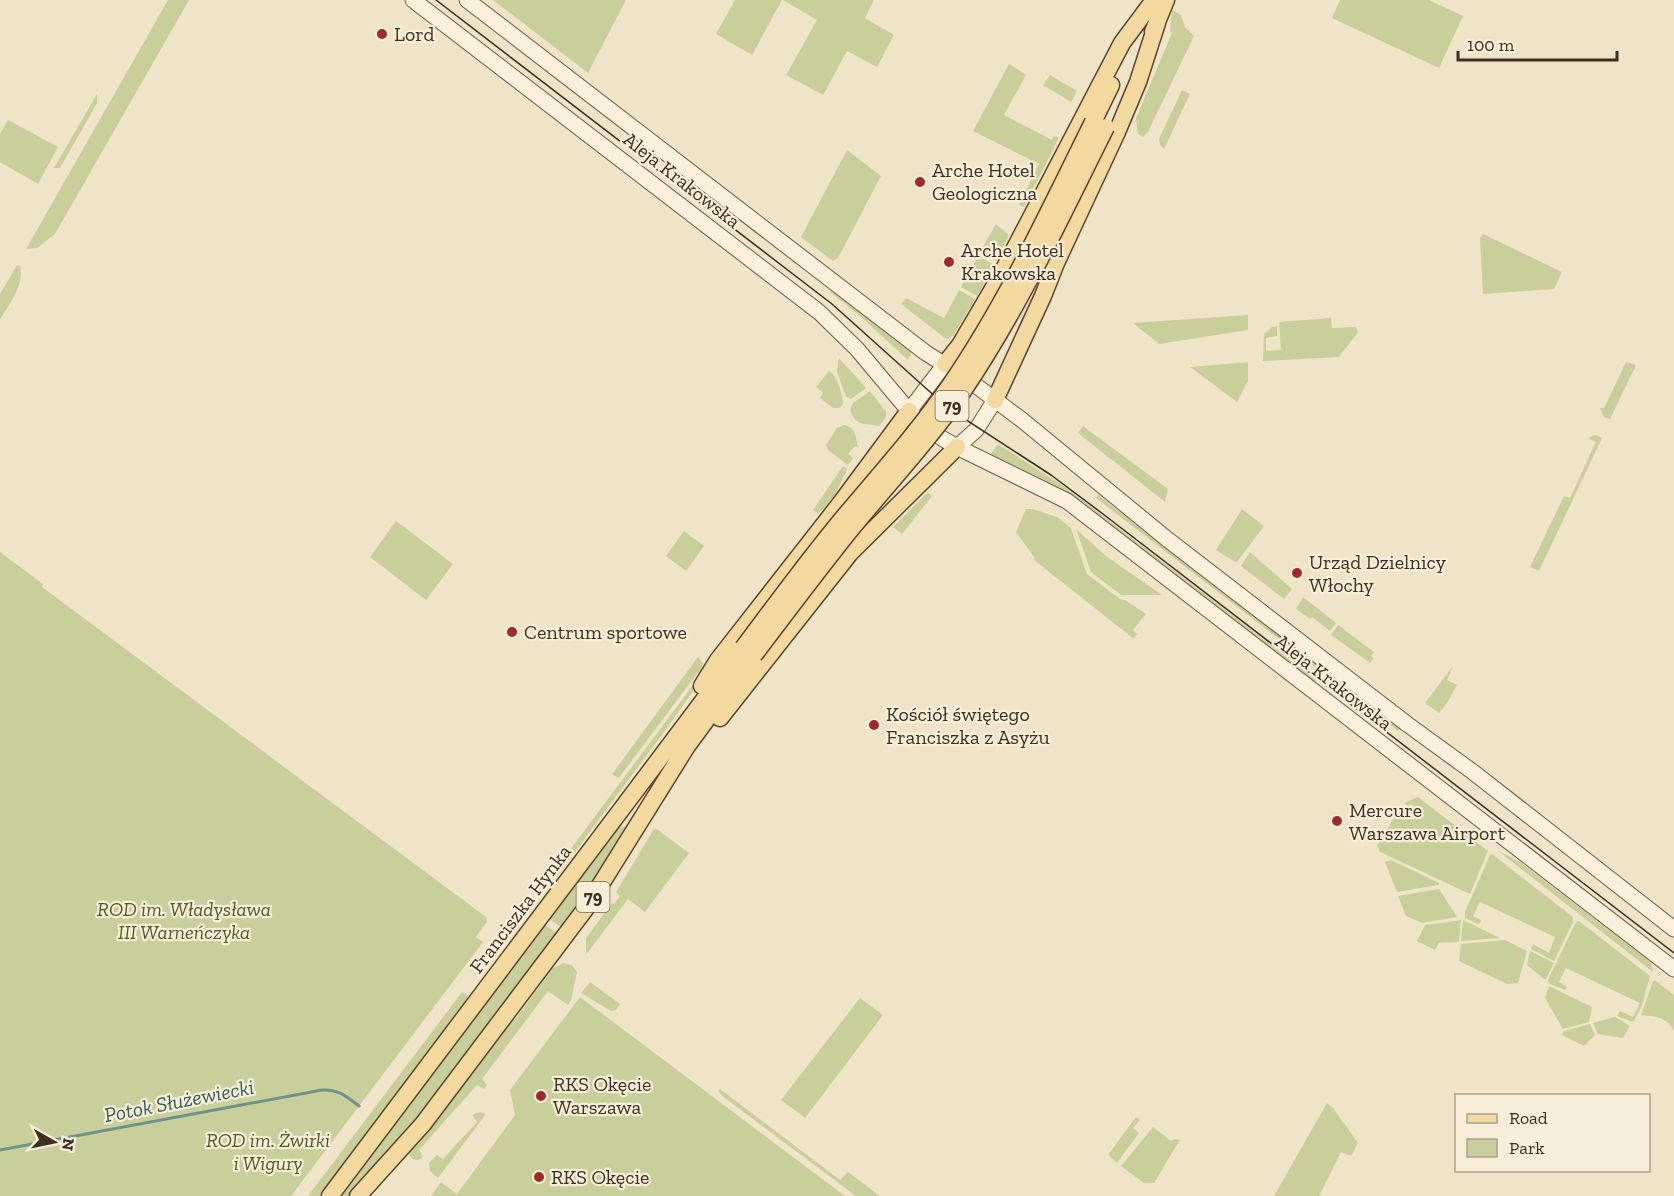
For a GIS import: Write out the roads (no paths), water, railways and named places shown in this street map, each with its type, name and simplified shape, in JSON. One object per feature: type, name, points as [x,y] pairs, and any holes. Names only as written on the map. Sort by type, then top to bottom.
[{"type":"main road","name":"Aleja Krakowska","points":[[413,0],[826,318],[857,349],[928,430],[957,447],[1067,501],[1674,969]]},
{"type":"main road","name":"Aleja Krakowska","points":[[468,0],[926,353],[995,400],[1176,546],[1407,724],[1473,771],[1674,929]]},
{"type":"main road","points":[[658,760],[718,660],[958,349],[1001,275],[1122,43],[1157,1]]},
{"type":"main road","name":"79","points":[[1100,124],[1157,23],[1157,1]]},
{"type":"main road","name":"79","points":[[358,1196],[423,1124],[586,908],[749,652],[913,457],[973,375],[1033,273],[1157,1]]},
{"type":"main road","points":[[681,756],[706,734],[727,710],[850,553],[978,428],[995,400],[1117,132],[1138,82],[1157,23]]},
{"type":"main road","name":"Franciszka Hynka","points":[[330,1196],[658,760],[749,652]]},
{"type":"waterway","name":"Potok Służewiecki","points":[[0,1150],[322,1090],[337,1092],[359,1106]]},
{"type":"tram line","points":[[436,0],[832,304],[948,408],[1051,475],[1103,514],[1674,953]]},
{"type":"place","name":"Lord","points":[[382,34]]},
{"type":"place","name":"Arche Hotel Geologiczna","points":[[920,182]]},
{"type":"place","name":"Arche Hotel Krakowska","points":[[949,262]]},
{"type":"place","name":"Urząd Dzielnicy Włochy","points":[[1297,573]]},
{"type":"place","name":"Centrum sportowe","points":[[512,632]]},
{"type":"place","name":"Kościół świętego Franciszka z Asyżu","points":[[874,725]]},
{"type":"place","name":"Mercure Warszawa Airport","points":[[1337,821]]},
{"type":"place","name":"RKS Okęcie Warszawa","points":[[541,1096]]},
{"type":"place","name":"RKS Okęcie","points":[[539,1177]]},
{"type":"park label","name":"ROD im. Władysława III Warneńczyka","points":[[184,920]]},
{"type":"park label","name":"ROD im. Żwirki i Wigury","points":[[268,1152]]}]
